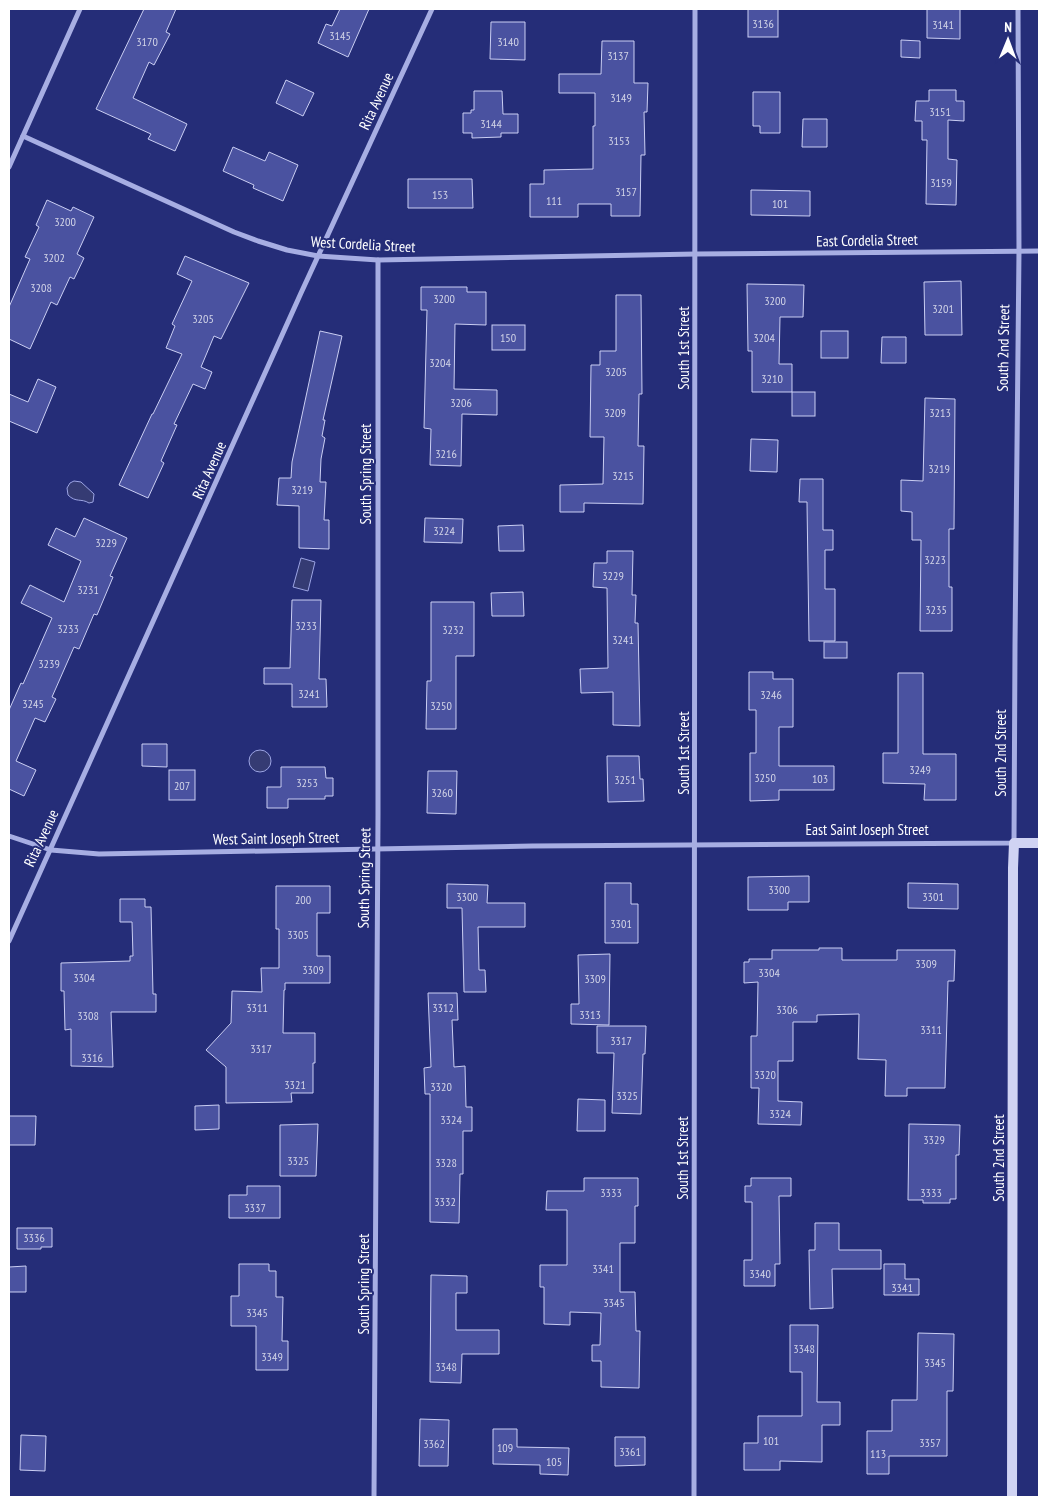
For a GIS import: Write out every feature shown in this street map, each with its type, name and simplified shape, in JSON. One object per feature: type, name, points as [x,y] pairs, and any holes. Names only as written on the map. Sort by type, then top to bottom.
[{"type":"street","points":[[9,167],[80,9]]},
{"type":"street","name":"Rita Avenue","points":[[9,941],[318,256],[432,9]]},
{"type":"street","name":"South 1st Street","points":[[694,1497],[695,9]]},
{"type":"street","name":"South 2nd Street","points":[[1012,1497],[1012,979],[1019,251],[1018,9]]},
{"type":"street","name":"West Cordelia Street","points":[[23,136],[234,232],[272,246],[318,256],[378,260],[696,254]]},
{"type":"street","name":"East Cordelia Street","points":[[696,254],[1039,251]]},
{"type":"street","name":"South Spring Street","points":[[374,1497],[378,260]]},
{"type":"street","name":"West Saint Joseph Street","points":[[9,836],[51,850],[99,854],[377,848],[695,845]]},
{"type":"street","name":"East Saint Joseph Street","points":[[695,845],[1039,843]]},
{"type":"water","points":[[74,481],[81,482],[94,494],[93,502],[76,500],[68,495],[67,488]]},
{"type":"water","points":[[301,558],[315,562],[308,591],[293,587]]},
{"type":"water","points":[[260,750],[268,753],[271,761],[268,769],[260,772],[252,769],[249,761],[252,753]]},
{"type":"building","points":[[144,9],[176,9],[166,32],[170,34],[154,65],[149,62],[133,98],[187,124],[175,151],[148,139],[151,134],[96,109]]},
{"type":"building","points":[[340,9],[369,9],[348,57],[318,43],[326,24],[332,26]]},
{"type":"building","points":[[748,9],[778,9],[778,37],[748,37]]},
{"type":"building","points":[[927,9],[960,9],[960,39],[927,38]]},
{"type":"building","points":[[491,22],[525,22],[525,60],[490,59]]},
{"type":"building","points":[[901,40],[920,41],[920,58],[901,57]]},
{"type":"building","points":[[602,41],[634,41],[634,83],[648,83],[647,112],[644,112],[645,155],[641,155],[640,216],[611,216],[611,204],[578,204],[578,217],[530,217],[530,184],[544,184],[544,170],[593,169],[595,93],[559,93],[559,74],[601,74]]},
{"type":"building","points":[[286,80],[314,93],[303,116],[276,103]]},
{"type":"building","points":[[929,90],[956,90],[956,101],[964,101],[964,121],[948,120],[948,159],[957,160],[956,205],[926,204],[927,140],[922,140],[922,121],[915,121],[916,101],[929,101]]},
{"type":"building","points":[[474,91],[502,91],[503,114],[518,114],[518,133],[501,133],[501,137],[472,138],[472,133],[463,133],[463,113],[471,113],[471,110],[474,110]]},
{"type":"building","points":[[753,92],[780,92],[780,133],[760,133],[760,126],[753,126]]},
{"type":"building","points":[[803,119],[827,119],[827,147],[802,147]]},
{"type":"building","points":[[233,147],[265,161],[269,152],[298,165],[283,201],[253,188],[254,185],[223,171]]},
{"type":"building","points":[[408,179],[472,179],[473,208],[408,208]]},
{"type":"building","points":[[751,190],[810,191],[810,216],[751,215]]},
{"type":"building","points":[[47,200],[71,211],[73,207],[94,217],[77,254],[84,258],[74,279],[70,277],[57,305],[51,302],[30,349],[9,339],[9,307],[30,259],[25,257],[39,227],[36,225]]},
{"type":"building","points":[[185,256],[249,283],[221,339],[214,336],[201,367],[212,372],[205,389],[193,384],[174,424],[177,425],[161,461],[164,463],[148,498],[119,485],[182,354],[166,348],[175,326],[172,324],[192,281],[177,274]]},
{"type":"building","points":[[961,281],[962,335],[925,335],[924,282]]},
{"type":"building","points":[[747,284],[804,285],[803,317],[780,317],[779,364],[792,364],[792,392],[752,392],[752,351],[748,351]]},
{"type":"building","points":[[421,287],[467,287],[467,292],[486,292],[486,325],[455,324],[454,389],[497,390],[497,415],[462,414],[461,466],[430,465],[431,429],[424,428],[427,310],[421,310]]},
{"type":"building","points":[[616,295],[641,295],[642,394],[639,394],[638,446],[644,446],[643,504],[584,503],[584,512],[560,512],[560,485],[603,484],[604,437],[590,437],[591,365],[600,365],[600,351],[616,351]]},
{"type":"building","points":[[492,325],[525,325],[525,350],[492,350]]},
{"type":"building","points":[[320,331],[342,336],[323,420],[325,420],[322,436],[325,438],[321,459],[320,482],[326,482],[324,520],[329,520],[329,549],[299,548],[299,506],[277,505],[279,478],[291,478],[292,462]]},
{"type":"building","points":[[821,331],[848,331],[848,358],[821,358]]},
{"type":"building","points":[[882,337],[906,337],[906,363],[881,363]]},
{"type":"building","points":[[38,379],[56,387],[37,433],[9,421],[9,394],[28,402]]},
{"type":"building","points":[[792,392],[815,392],[815,416],[792,416]]},
{"type":"building","points":[[925,398],[955,399],[954,529],[949,529],[949,587],[952,587],[952,631],[920,631],[921,540],[912,540],[912,512],[901,511],[901,480],[923,481]]},
{"type":"building","points":[[751,439],[778,440],[777,472],[750,471]]},
{"type":"building","points":[[800,479],[823,479],[823,530],[833,530],[833,550],[825,550],[825,589],[835,589],[835,641],[809,641],[807,502],[799,502]]},
{"type":"building","points":[[84,518],[127,538],[110,576],[113,577],[97,615],[94,614],[79,649],[74,647],[52,697],[56,699],[45,722],[35,718],[16,761],[36,770],[24,796],[9,789],[9,710],[21,683],[23,684],[52,618],[21,603],[30,585],[64,602],[81,561],[48,545],[56,528],[75,537]]},
{"type":"building","points":[[425,518],[463,519],[462,543],[424,542]]},
{"type":"building","points":[[523,525],[524,551],[499,551],[498,526]]},
{"type":"building","points":[[607,551],[633,551],[632,595],[636,595],[635,623],[638,623],[640,726],[613,725],[613,692],[581,693],[580,669],[608,668],[607,588],[593,587],[594,563],[607,563]]},
{"type":"building","points":[[523,592],[524,616],[492,616],[491,593]]},
{"type":"building","points":[[292,600],[321,600],[319,679],[326,679],[327,707],[292,707],[292,684],[264,684],[264,668],[290,668]]},
{"type":"building","points":[[431,602],[474,602],[474,656],[456,656],[456,729],[426,729],[427,681],[431,681]]},
{"type":"building","points":[[824,642],[847,642],[847,658],[824,658]]},
{"type":"building","points":[[749,672],[773,672],[773,679],[793,679],[793,727],[779,727],[779,766],[834,766],[834,790],[779,790],[779,800],[750,801],[750,753],[756,753],[756,710],[749,710]]},
{"type":"building","points":[[898,673],[923,673],[923,754],[956,754],[956,800],[924,800],[925,784],[883,783],[883,753],[898,753]]},
{"type":"building","points":[[142,744],[167,744],[167,767],[142,766]]},
{"type":"building","points":[[607,756],[639,756],[640,779],[643,779],[644,801],[608,802]]},
{"type":"building","points":[[281,767],[325,767],[326,778],[333,778],[333,796],[325,796],[325,799],[288,799],[288,808],[267,808],[267,787],[281,787]]},
{"type":"building","points":[[169,770],[195,770],[195,800],[169,800]]},
{"type":"building","points":[[428,771],[457,771],[456,814],[427,813]]},
{"type":"building","points":[[809,876],[809,902],[788,902],[788,910],[748,910],[748,877]]},
{"type":"building","points":[[605,883],[631,883],[631,904],[638,904],[638,943],[605,943]]},
{"type":"building","points":[[908,883],[958,884],[958,909],[908,908]]},
{"type":"building","points":[[447,884],[488,885],[487,903],[525,903],[525,927],[478,927],[479,970],[485,970],[486,992],[464,992],[462,908],[447,908]]},
{"type":"building","points":[[276,886],[330,886],[330,913],[317,913],[317,956],[330,956],[330,983],[285,983],[284,990],[283,1033],[315,1033],[313,1093],[291,1093],[292,1102],[226,1103],[226,1067],[206,1050],[231,1023],[232,991],[262,992],[261,968],[279,968],[279,929],[276,929]]},
{"type":"building","points":[[120,899],[145,899],[145,907],[151,907],[153,994],[156,994],[156,1012],[111,1012],[113,1067],[71,1066],[71,1029],[65,1030],[64,991],[61,991],[61,963],[130,961],[130,956],[133,956],[132,922],[120,922]]},
{"type":"building","points":[[819,948],[842,948],[842,960],[897,960],[897,950],[955,950],[954,981],[948,981],[945,1088],[907,1088],[907,1096],[885,1096],[886,1060],[858,1059],[859,1014],[817,1015],[817,1022],[793,1022],[793,1061],[778,1061],[778,1101],[802,1102],[801,1125],[758,1124],[759,1088],[751,1088],[751,1036],[757,1036],[758,982],[744,983],[744,962],[749,962],[749,959],[772,959],[772,950],[819,950]]},
{"type":"building","points":[[610,954],[609,1025],[571,1024],[571,1004],[579,1004],[578,955]]},
{"type":"building","points":[[428,993],[457,993],[458,1020],[452,1020],[454,1067],[465,1066],[466,1107],[472,1107],[472,1131],[463,1131],[463,1174],[460,1174],[459,1223],[430,1222],[430,1094],[425,1094],[424,1068],[431,1067]]},
{"type":"building","points":[[597,1026],[646,1026],[641,1114],[612,1113],[614,1053],[597,1053]]},
{"type":"building","points":[[578,1099],[605,1100],[605,1131],[577,1131]]},
{"type":"building","points":[[219,1105],[219,1129],[195,1130],[195,1106]]},
{"type":"building","points":[[9,1116],[36,1116],[35,1145],[9,1145]]},
{"type":"building","points":[[318,1124],[316,1176],[280,1176],[280,1125]]},
{"type":"building","points":[[909,1124],[960,1125],[959,1155],[956,1155],[956,1199],[950,1199],[950,1203],[923,1203],[923,1200],[908,1200]]},
{"type":"building","points":[[584,1178],[638,1178],[638,1206],[635,1206],[635,1243],[620,1243],[620,1292],[635,1292],[636,1331],[640,1331],[639,1388],[601,1387],[601,1361],[592,1361],[592,1345],[600,1345],[601,1313],[570,1312],[570,1325],[544,1324],[544,1287],[540,1287],[540,1265],[567,1265],[567,1210],[546,1210],[547,1191],[584,1191]]},
{"type":"building","points":[[751,1178],[791,1178],[791,1196],[779,1196],[780,1264],[775,1264],[775,1286],[744,1286],[744,1260],[752,1260],[752,1202],[745,1202],[745,1186],[751,1186]]},
{"type":"building","points":[[247,1186],[280,1186],[280,1218],[229,1218],[229,1195],[247,1195]]},
{"type":"building","points":[[815,1223],[839,1223],[839,1250],[881,1250],[881,1269],[832,1269],[833,1308],[810,1309],[809,1250],[815,1250]]},
{"type":"building","points":[[17,1228],[52,1228],[52,1247],[17,1249]]},
{"type":"building","points":[[239,1264],[269,1264],[269,1271],[276,1271],[276,1297],[283,1297],[282,1341],[288,1341],[288,1370],[256,1370],[256,1326],[231,1326],[231,1296],[239,1296]]},
{"type":"building","points":[[884,1264],[905,1264],[905,1279],[919,1279],[919,1295],[884,1295]]},
{"type":"building","points":[[26,1266],[26,1292],[9,1292],[9,1267]]},
{"type":"building","points":[[431,1275],[467,1276],[467,1293],[456,1293],[456,1330],[499,1330],[499,1354],[462,1354],[461,1383],[430,1382]]},
{"type":"building","points":[[790,1325],[818,1325],[817,1402],[840,1402],[840,1425],[822,1425],[822,1462],[780,1461],[780,1470],[744,1470],[744,1443],[758,1443],[758,1416],[802,1416],[802,1372],[790,1372]]},
{"type":"building","points":[[918,1333],[954,1334],[953,1391],[947,1391],[947,1456],[889,1456],[889,1474],[867,1474],[867,1431],[892,1431],[892,1400],[917,1400]]},
{"type":"building","points":[[420,1419],[449,1420],[448,1466],[419,1466]]},
{"type":"building","points":[[493,1429],[517,1429],[517,1447],[569,1448],[568,1475],[540,1474],[540,1465],[493,1464]]},
{"type":"building","points":[[21,1435],[46,1436],[45,1471],[20,1470]]},
{"type":"building","points":[[615,1437],[645,1437],[645,1465],[615,1466]]}]
